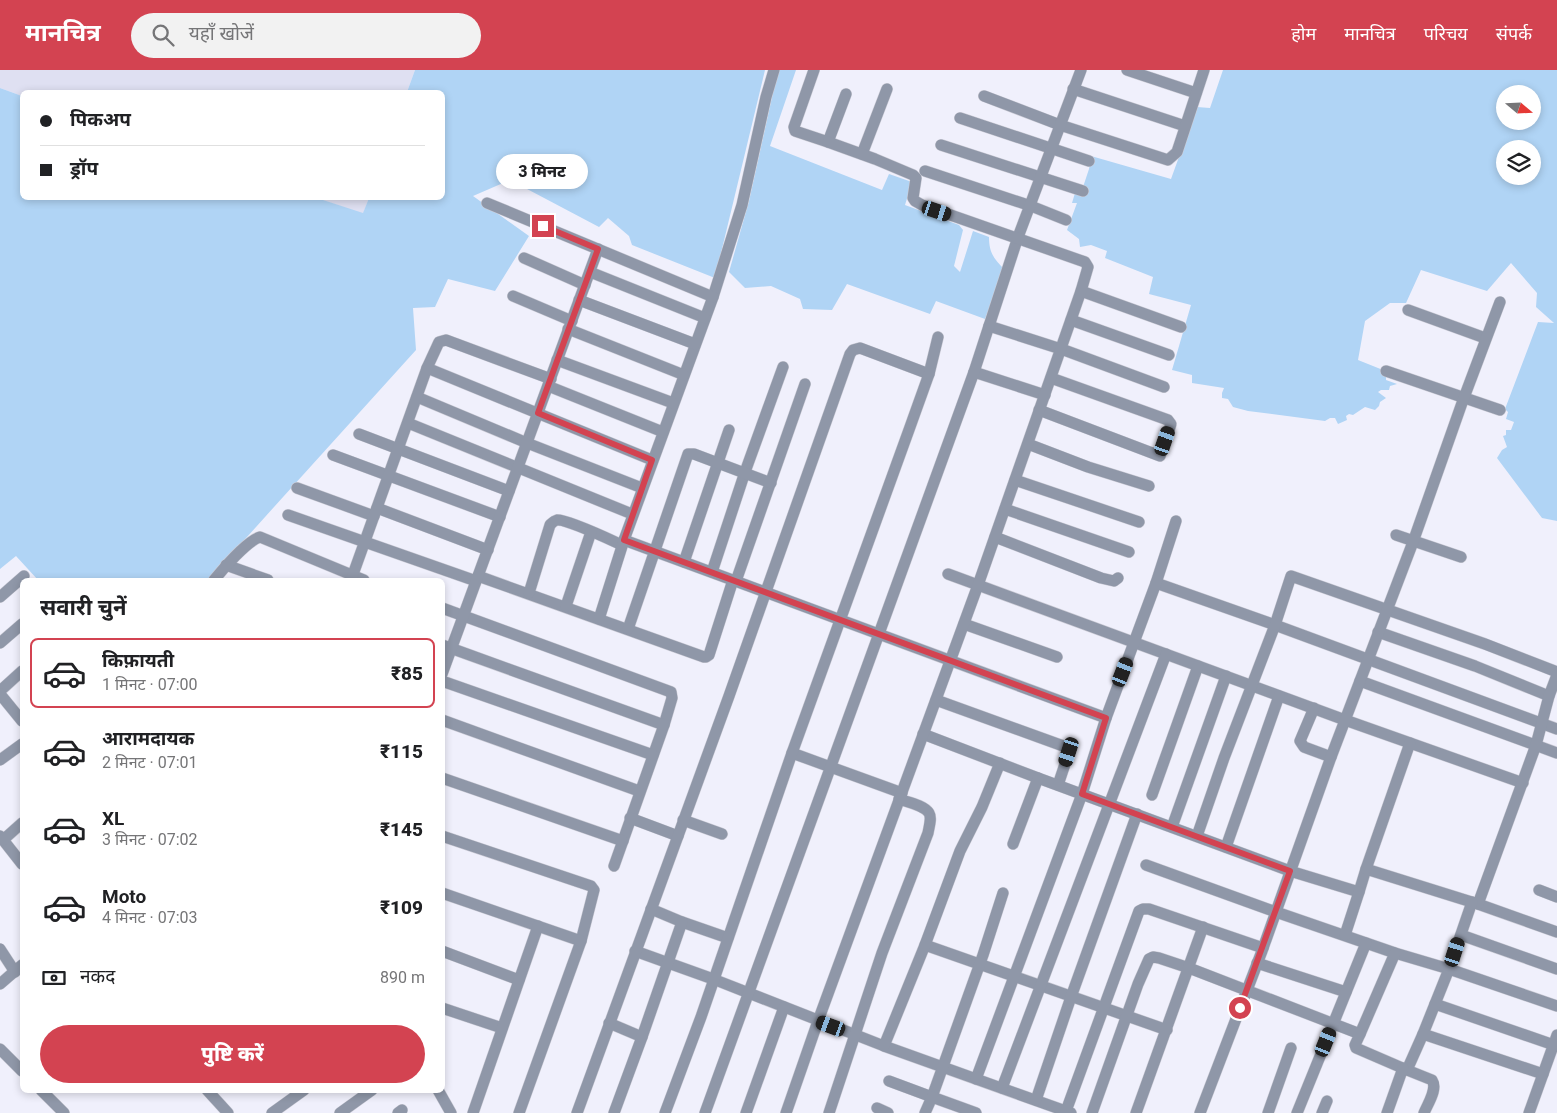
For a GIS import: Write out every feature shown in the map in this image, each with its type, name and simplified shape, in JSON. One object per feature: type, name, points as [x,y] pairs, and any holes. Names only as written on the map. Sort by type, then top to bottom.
[{"type":"street","points":[[600,619],[632,514],[713,297],[742,205],[766,97],[774,70]]},
{"type":"street","points":[[786,1113],[978,585],[1045,396],[1088,267],[1085,262],[937,211],[915,201],[913,198],[916,178],[906,171],[798,133],[794,127],[814,70]]},
{"type":"street","points":[[705,1113],[974,372],[1050,148],[1081,70]]},
{"type":"street","points":[[1127,70],[1196,93]]},
{"type":"street","points":[[984,96],[1060,125],[1168,160],[1176,152],[1204,70]]},
{"type":"street","points":[[862,154],[887,89]]},
{"type":"street","points":[[1073,89],[1185,126]]},
{"type":"street","points":[[828,142],[846,94]]},
{"type":"street","points":[[960,118],[1089,161]]},
{"type":"street","points":[[941,146],[1083,191]]},
{"type":"street","points":[[925,171],[1031,206],[1066,220]]},
{"type":"street","points":[[488,203],[713,297]]},
{"type":"street","points":[[598,249],[464,616],[447,647],[664,725]]},
{"type":"street","points":[[524,258],[585,285]]},
{"type":"street","points":[[590,272],[705,318]]},
{"type":"street","points":[[1081,291],[1181,327]]},
{"type":"street","points":[[514,296],[570,325],[684,375]]},
{"type":"street","points":[[579,300],[696,344]]},
{"type":"street","points":[[1200,1113],[1263,948],[1331,757],[1500,302]]},
{"type":"street","points":[[1408,310],[1486,338]]},
{"type":"street","points":[[1071,320],[1169,355]]},
{"type":"street","points":[[989,326],[1060,348],[1164,386]]},
{"type":"street","points":[[665,1113],[701,1017],[792,753],[842,620],[929,374],[938,337]]},
{"type":"street","points":[[216,578],[226,565],[255,539],[260,537],[352,578],[427,368],[436,346],[443,340],[663,432]]},
{"type":"street","points":[[577,1113],[729,696],[850,354],[853,350],[860,348],[929,374]]},
{"type":"street","points":[[557,360],[673,403]]},
{"type":"street","points":[[712,572],[745,472],[783,367]]},
{"type":"street","points":[[427,368],[652,460]]},
{"type":"street","points":[[1386,371],[1500,410]]},
{"type":"street","points":[[974,372],[1045,396]]},
{"type":"street","points":[[1039,410],[1160,456],[1171,424],[1168,420],[1050,378]]},
{"type":"street","points":[[288,515],[477,579],[529,593],[706,657],[709,654],[805,384]]},
{"type":"street","points":[[417,397],[642,488]]},
{"type":"street","points":[[408,423],[632,514]]},
{"type":"street","points":[[684,562],[729,430]]},
{"type":"street","points":[[360,434],[509,491]]},
{"type":"street","points":[[1028,444],[1088,467],[1149,486]]},
{"type":"street","points":[[628,629],[688,454],[694,454],[771,483]]},
{"type":"street","points":[[333,455],[500,517]]},
{"type":"street","points":[[1015,480],[1139,522]]},
{"type":"street","points":[[297,488],[488,550]]},
{"type":"street","points":[[1005,509],[1129,552]]},
{"type":"street","points":[[529,593],[550,525],[557,520],[655,551],[1106,718]]},
{"type":"street","points":[[976,1079],[1082,794],[1106,718],[1156,583],[1176,521]]},
{"type":"street","points":[[566,606],[591,532]]},
{"type":"street","points":[[1396,535],[1412,542],[1461,557]]},
{"type":"street","points":[[995,536],[1101,578],[1114,581],[1118,578]]},
{"type":"street","points":[[226,565],[262,578]]},
{"type":"street","points":[[948,574],[1345,720],[1523,783]]},
{"type":"street","points":[[1197,836],[1224,758],[1275,625],[1289,578],[1292,576],[1486,644],[1557,672]]},
{"type":"street","points":[[0,597],[20,580]]},
{"type":"street","points":[[1156,583],[1557,729]]},
{"type":"street","points":[[445,609],[671,692],[672,698],[664,725],[614,866]]},
{"type":"street","points":[[964,624],[1057,656]]},
{"type":"street","points":[[0,643],[20,626]]},
{"type":"street","points":[[1378,632],[1475,666],[1549,696]]},
{"type":"street","points":[[1002,1088],[1166,654]]},
{"type":"street","points":[[1152,794],[1198,666]]},
{"type":"street","points":[[20,673],[0,693],[20,718]]},
{"type":"street","points":[[1172,827],[1226,676]]},
{"type":"street","points":[[1387,1113],[1405,1069],[1423,1034],[1523,783],[1543,724],[1549,696],[1557,676]]},
{"type":"street","points":[[1360,681],[1557,753]]},
{"type":"street","points":[[445,682],[654,755]]},
{"type":"street","points":[[1226,846],[1279,696]]},
{"type":"street","points":[[936,700],[1066,747],[1069,752],[1058,785]]},
{"type":"street","points":[[1314,708],[1300,741],[1304,747],[1331,757]]},
{"type":"street","points":[[445,721],[640,791]]},
{"type":"street","points":[[924,734],[1290,871],[1359,892]]},
{"type":"street","points":[[1345,935],[1410,743]]},
{"type":"street","points":[[0,760],[20,745]]},
{"type":"street","points":[[792,753],[901,796],[924,808],[929,813],[930,819],[928,833],[882,954],[829,1113]]},
{"type":"street","points":[[884,1046],[960,851],[982,807],[1000,763]]},
{"type":"street","points":[[1013,844],[1038,778]]},
{"type":"street","points":[[445,779],[623,841]]},
{"type":"street","points":[[1036,1100],[1137,814]]},
{"type":"street","points":[[630,818],[678,836]]},
{"type":"street","points":[[684,820],[722,834]]},
{"type":"street","points":[[20,824],[2,838],[20,860]]},
{"type":"street","points":[[445,837],[593,888],[594,894],[581,941],[519,1113]]},
{"type":"street","points":[[1146,865],[1395,953],[1449,969],[1557,1006]]},
{"type":"street","points":[[1366,869],[1475,903],[1557,932]]},
{"type":"street","points":[[1539,890],[1557,896]]},
{"type":"street","points":[[925,1113],[1003,893]]},
{"type":"street","points":[[445,894],[581,941]]},
{"type":"street","points":[[651,909],[728,938]]},
{"type":"street","points":[[635,952],[713,979],[884,1046],[1068,1112],[1103,1008],[1139,911],[1148,909],[1263,948]]},
{"type":"street","points":[[614,1113],[682,922]]},
{"type":"street","points":[[472,1113],[538,926]]},
{"type":"street","points":[[1136,1113],[1203,928]]},
{"type":"street","points":[[1461,935],[1557,968]]},
{"type":"street","points":[[1298,1113],[1366,943]]},
{"type":"street","points":[[924,945],[1167,1030]]},
{"type":"street","points":[[0,949],[19,968],[0,984]]},
{"type":"street","points":[[445,952],[519,980]]},
{"type":"street","points":[[1395,953],[1355,1044],[1356,1048],[1432,1080],[1434,1089],[1424,1113]]},
{"type":"street","points":[[1092,1113],[1138,984],[1149,960],[1153,958],[1159,958],[1189,968],[1360,1034]]},
{"type":"street","points":[[1257,963],[1346,992]]},
{"type":"street","points":[[1435,1004],[1556,1042],[1529,1113]]},
{"type":"street","points":[[746,1113],[784,1008]]},
{"type":"street","points":[[445,1009],[502,1028]]},
{"type":"street","points":[[609,1023],[642,1037]]},
{"type":"street","points":[[1423,1034],[1543,1074]]},
{"type":"street","points":[[1268,1113],[1291,1048]]},
{"type":"street","points":[[0,1049],[20,1069]]},
{"type":"street","points":[[890,1081],[971,1112]]},
{"type":"street","points":[[44,1093],[64,1113]]},
{"type":"street","points":[[210,1093],[228,1113]]},
{"type":"street","points":[[272,1113],[300,1093]]},
{"type":"street","points":[[340,1113],[368,1093]]},
{"type":"street","points":[[440,1093],[451,1113]]},
{"type":"street","points":[[1322,1113],[1327,1101]]},
{"type":"street","points":[[877,1108],[888,1113]]},
{"type":"shaded area","points":[[0,70],[415,70],[408,90],[20,90],[20,95],[0,88]]},
{"type":"shaded area","points":[[323,200],[368,200],[363,214]]},
{"type":"water","points":[[415,70],[765,70],[715,278],[632,245],[629,236],[608,218],[599,227],[510,180],[473,196],[529,236],[495,291],[448,279],[435,307],[413,308],[416,350],[210,578],[36,578],[16,556],[0,569],[0,88],[20,95],[20,200],[323,200],[363,213],[368,200],[445,200],[445,90],[408,90]]},
{"type":"water","points":[[778,70],[796,70],[770,146],[882,190],[889,174],[912,182],[905,205],[959,225],[963,230],[954,266],[960,272],[973,231],[989,237],[993,255],[1005,270],[985,319],[936,301],[930,314],[847,284],[832,310],[803,309],[800,299],[771,286],[745,288],[729,272],[749,201]]},
{"type":"water","points":[[1223,70],[1557,70],[1557,521],[1542,518],[1497,458],[1502,450],[1507,447],[1503,436],[1506,435],[1506,430],[1511,430],[1514,422],[1506,419],[1508,412],[1505,409],[1538,322],[1554,323],[1536,307],[1537,293],[1511,263],[1487,291],[1421,270],[1406,303],[1390,303],[1365,321],[1358,360],[1383,370],[1386,373],[1386,380],[1397,384],[1390,386],[1389,390],[1378,392],[1386,398],[1380,402],[1375,410],[1365,407],[1353,415],[1349,414],[1346,416],[1347,420],[1338,424],[1335,418],[1325,421],[1248,411],[1233,407],[1228,399],[1222,398],[1224,388],[1192,383],[1192,375],[1172,370],[1191,305],[1149,294],[1153,277],[1105,258],[1107,251],[1091,245],[1080,247],[1079,239],[1067,230],[1077,203],[1072,203],[1075,193],[1081,193],[1091,156],[1171,179],[1197,107],[1210,108]]},
{"type":"route","points":[[543,226],[598,249],[538,413],[652,460],[624,540],[1106,718],[1082,794],[1290,871],[1240,1008]]}]
